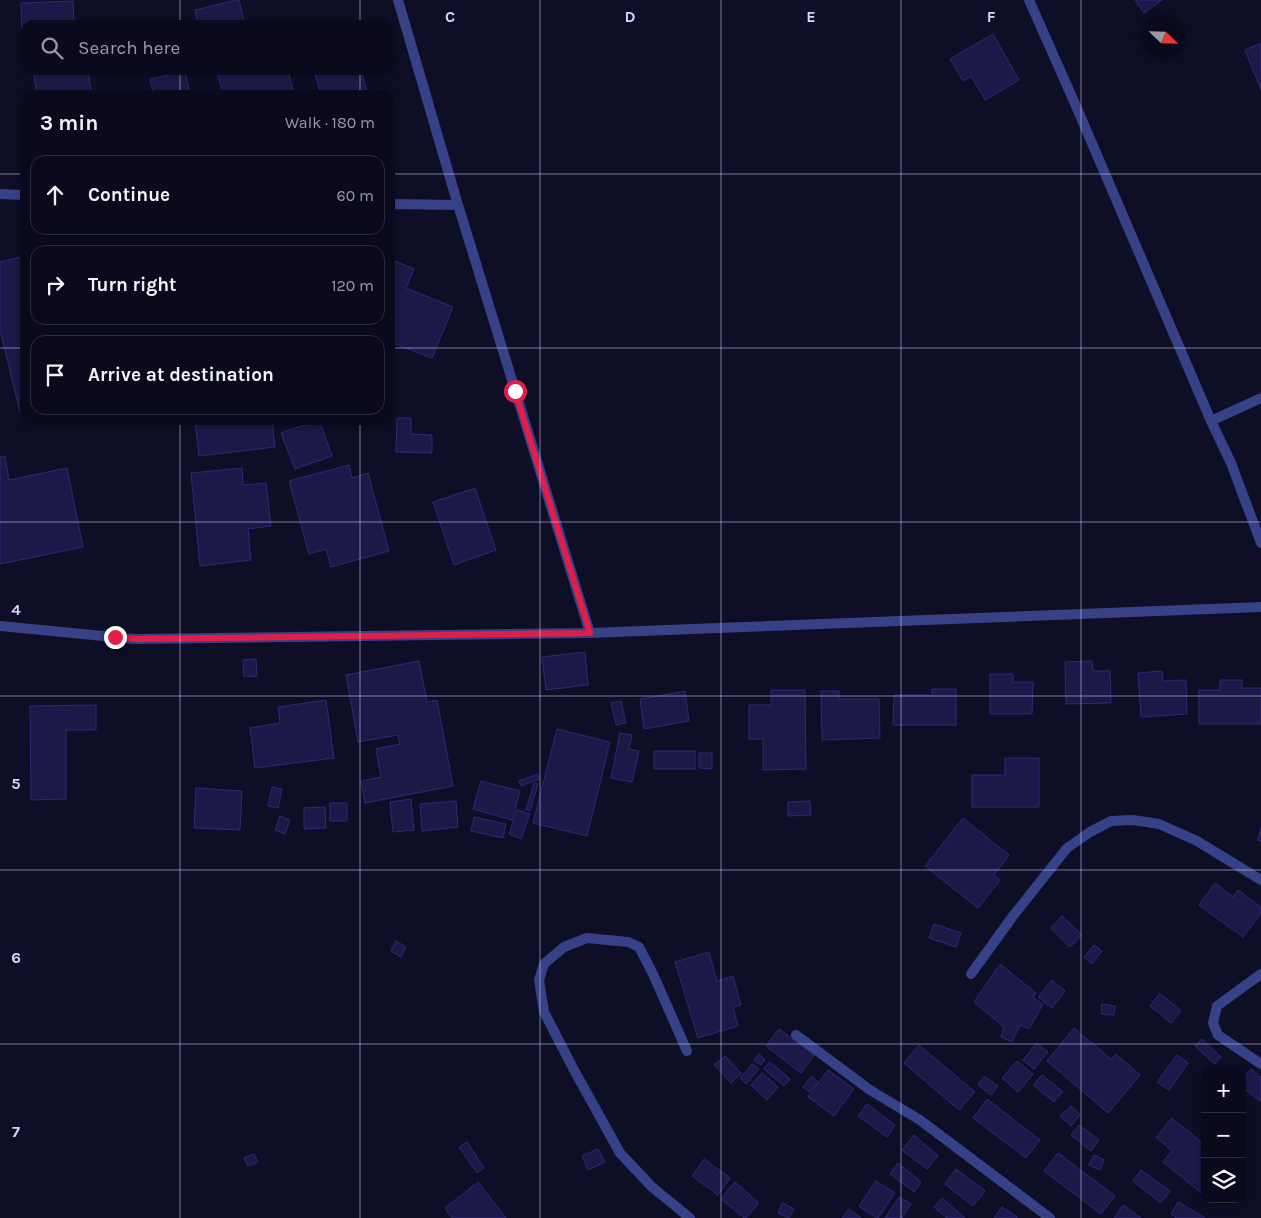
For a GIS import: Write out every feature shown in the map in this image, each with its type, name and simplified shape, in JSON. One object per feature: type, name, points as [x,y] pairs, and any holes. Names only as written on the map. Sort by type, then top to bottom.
[{"type":"street","points":[[398,0],[458,205],[590,633]]},
{"type":"street","points":[[1029,0],[1211,421],[1231,462],[1261,543]]},
{"type":"street","points":[[0,194],[20,195]]},
{"type":"street","points":[[395,204],[458,205]]},
{"type":"street","points":[[1211,421],[1261,398]]},
{"type":"street","points":[[0,626],[134,639],[590,633],[1261,608]]},
{"type":"street","points":[[971,974],[1013,916],[1067,848],[1090,832],[1111,821],[1134,820],[1160,824],[1197,841],[1261,880]]},
{"type":"street","points":[[687,1051],[639,947],[628,942],[587,938],[564,947],[544,964],[539,980],[544,1012],[620,1153],[652,1187],[690,1218]]},
{"type":"street","points":[[1261,974],[1217,1006],[1213,1022],[1218,1035],[1261,1064]]},
{"type":"street","points":[[796,1035],[870,1090],[920,1120],[1050,1218]]},
{"type":"building","points":[[239,0],[244,20],[197,20],[195,10]]},
{"type":"building","points":[[1135,0],[1162,0],[1144,13]]},
{"type":"building","points":[[73,1],[74,20],[21,20],[21,3]]},
{"type":"building","points":[[993,34],[1019,80],[985,100],[971,76],[963,81],[950,59]]},
{"type":"building","points":[[1261,43],[1261,90],[1245,50]]},
{"type":"building","points":[[34,75],[89,75],[91,90],[36,90]]},
{"type":"building","points":[[170,75],[186,75],[189,90],[153,90],[150,79]]},
{"type":"building","points":[[218,75],[289,75],[293,90],[222,90]]},
{"type":"building","points":[[315,75],[362,75],[367,90],[320,90]]},
{"type":"building","points":[[20,257],[20,412],[0,330],[0,262]]},
{"type":"building","points":[[395,261],[414,269],[406,288],[453,307],[432,358],[395,344]]},
{"type":"building","points":[[397,418],[411,418],[411,434],[432,435],[432,453],[396,452]]},
{"type":"building","points":[[196,425],[273,425],[275,447],[199,456]]},
{"type":"building","points":[[304,425],[321,425],[332,456],[295,469],[281,433]]},
{"type":"building","points":[[5,456],[9,480],[67,468],[83,547],[0,564],[0,457]]},
{"type":"building","points":[[349,465],[352,478],[368,473],[389,551],[331,567],[326,549],[309,554],[289,481]]},
{"type":"building","points":[[242,468],[243,485],[266,483],[271,526],[248,529],[251,560],[200,566],[191,473]]},
{"type":"building","points":[[475,488],[496,550],[454,565],[433,502]]},
{"type":"building","points":[[585,652],[588,685],[546,690],[542,657]]},
{"type":"building","points":[[256,659],[257,676],[244,677],[243,660]]},
{"type":"building","points":[[419,661],[427,702],[437,700],[453,786],[365,803],[361,781],[381,777],[376,749],[400,744],[398,735],[358,742],[346,675]]},
{"type":"building","points":[[1092,661],[1093,671],[1110,671],[1111,703],[1066,704],[1065,662]]},
{"type":"building","points":[[1162,671],[1163,681],[1186,680],[1187,714],[1141,717],[1138,673]]},
{"type":"building","points":[[990,674],[1013,674],[1013,682],[1033,682],[1032,714],[990,714]]},
{"type":"building","points":[[1220,680],[1242,680],[1242,688],[1261,688],[1261,724],[1199,724],[1199,690],[1220,690]]},
{"type":"building","points":[[932,689],[956,689],[956,725],[893,725],[894,695],[932,695]]},
{"type":"building","points":[[771,690],[805,690],[806,769],[763,770],[763,739],[749,739],[749,705],[771,705]]},
{"type":"building","points":[[685,691],[689,721],[644,729],[640,699]]},
{"type":"building","points":[[821,691],[839,691],[839,699],[879,699],[880,738],[822,740]]},
{"type":"building","points":[[326,700],[334,758],[255,768],[250,728],[280,723],[278,707]]},
{"type":"building","points":[[621,701],[626,723],[616,725],[611,703]]},
{"type":"building","points":[[96,705],[96,730],[66,730],[66,799],[31,800],[30,706]]},
{"type":"building","points":[[557,729],[610,742],[587,836],[533,823]]},
{"type":"building","points":[[620,733],[632,735],[629,749],[639,751],[632,782],[611,778]]},
{"type":"building","points":[[654,751],[695,751],[695,769],[654,769]]},
{"type":"building","points":[[699,753],[712,753],[712,769],[699,768]]},
{"type":"building","points":[[1005,758],[1039,758],[1039,807],[972,807],[972,775],[1005,775]]},
{"type":"building","points":[[538,774],[539,779],[521,786],[519,781]]},
{"type":"building","points":[[481,781],[520,791],[512,820],[473,809]]},
{"type":"building","points":[[534,783],[538,784],[530,811],[526,810]]},
{"type":"building","points":[[272,787],[282,789],[278,808],[268,806]]},
{"type":"building","points":[[196,788],[242,791],[240,830],[194,828]]},
{"type":"building","points":[[411,799],[414,830],[393,832],[390,802]]},
{"type":"building","points":[[456,801],[458,827],[422,831],[420,804]]},
{"type":"building","points":[[810,801],[811,815],[788,816],[788,802]]},
{"type":"building","points":[[330,803],[347,803],[347,821],[330,821]]},
{"type":"building","points":[[325,807],[326,828],[304,829],[304,808]]},
{"type":"building","points":[[517,810],[530,814],[521,839],[509,834]]},
{"type":"building","points":[[280,816],[290,820],[285,834],[275,830]]},
{"type":"building","points":[[474,817],[506,824],[503,838],[471,831]]},
{"type":"building","points":[[963,818],[1009,855],[994,875],[1000,880],[978,908],[925,866]]},
{"type":"building","points":[[1261,828],[1261,841],[1257,840]]},
{"type":"building","points":[[1215,883],[1233,897],[1238,890],[1261,907],[1261,913],[1243,937],[1199,905]]},
{"type":"building","points":[[1062,916],[1082,935],[1070,947],[1051,928]]},
{"type":"building","points":[[934,924],[961,933],[956,947],[929,938]]},
{"type":"building","points":[[396,941],[406,947],[401,957],[391,951]]},
{"type":"building","points":[[1094,945],[1102,951],[1092,964],[1084,957]]},
{"type":"building","points":[[709,952],[717,981],[733,976],[741,1005],[733,1007],[738,1026],[698,1038],[675,962]]},
{"type":"building","points":[[1000,964],[1036,993],[1033,998],[1043,1004],[1029,1029],[1020,1025],[1012,1042],[1001,1037],[1004,1027],[974,1002]]},
{"type":"building","points":[[1052,980],[1065,991],[1052,1008],[1038,997]]},
{"type":"building","points":[[1160,993],[1181,1011],[1171,1023],[1150,1006]]},
{"type":"building","points":[[1102,1004],[1115,1006],[1114,1015],[1101,1014]]},
{"type":"building","points":[[1074,1028],[1111,1059],[1116,1054],[1140,1075],[1108,1113],[1047,1061]]},
{"type":"building","points":[[779,1029],[814,1055],[801,1073],[766,1046]]},
{"type":"building","points":[[1202,1039],[1221,1057],[1215,1064],[1195,1046]]},
{"type":"building","points":[[1037,1043],[1048,1052],[1034,1069],[1023,1060]]},
{"type":"building","points":[[919,1045],[975,1092],[959,1110],[904,1063]]},
{"type":"building","points":[[759,1054],[765,1060],[761,1065],[754,1060]]},
{"type":"building","points":[[1177,1055],[1188,1063],[1169,1090],[1157,1082]]},
{"type":"building","points":[[725,1056],[741,1073],[731,1083],[714,1065]]},
{"type":"building","points":[[1017,1061],[1033,1074],[1018,1092],[1002,1078]]},
{"type":"building","points":[[770,1062],[790,1079],[784,1086],[764,1069]]},
{"type":"building","points":[[752,1064],[759,1069],[746,1084],[740,1078]]},
{"type":"building","points":[[1251,1069],[1261,1077],[1260,1101],[1246,1090],[1246,1075]]},
{"type":"building","points":[[828,1070],[854,1089],[834,1116],[808,1097]]},
{"type":"building","points":[[762,1073],[778,1087],[767,1100],[751,1085]]},
{"type":"building","points":[[1042,1075],[1063,1092],[1054,1102],[1033,1085]]},
{"type":"building","points":[[812,1076],[818,1082],[809,1092],[803,1087]]},
{"type":"building","points":[[984,1076],[998,1086],[991,1095],[978,1085]]},
{"type":"building","points":[[987,1099],[1040,1140],[1026,1158],[973,1118]]},
{"type":"building","points":[[867,1104],[895,1125],[887,1137],[858,1116]]},
{"type":"building","points":[[1071,1106],[1080,1115],[1071,1126],[1060,1116]]},
{"type":"building","points":[[1172,1118],[1201,1142],[1201,1193],[1163,1162],[1172,1151],[1156,1137]]},
{"type":"building","points":[[1079,1125],[1099,1140],[1091,1151],[1071,1135]]},
{"type":"building","points":[[914,1135],[938,1156],[927,1169],[902,1150]]},
{"type":"building","points":[[467,1142],[484,1168],[477,1173],[459,1147]]},
{"type":"building","points":[[598,1149],[605,1162],[588,1170],[582,1156]]},
{"type":"building","points":[[1058,1153],[1115,1196],[1101,1214],[1044,1171]]},
{"type":"building","points":[[254,1154],[258,1162],[248,1166],[244,1158]]},
{"type":"building","points":[[1094,1155],[1104,1160],[1100,1170],[1089,1165]]},
{"type":"building","points":[[704,1159],[730,1178],[718,1195],[692,1176]]},
{"type":"building","points":[[898,1163],[921,1182],[914,1192],[890,1174]]},
{"type":"building","points":[[956,1169],[985,1191],[973,1206],[945,1184]]},
{"type":"building","points":[[1141,1170],[1170,1191],[1161,1203],[1133,1181]]},
{"type":"building","points":[[876,1181],[895,1193],[878,1218],[859,1206]]},
{"type":"building","points":[[478,1182],[506,1218],[452,1218],[445,1208]]},
{"type":"building","points":[[735,1182],[759,1203],[746,1218],[721,1199]]},
{"type":"building","points":[[899,1197],[911,1204],[902,1218],[885,1218]]},
{"type":"building","points":[[942,1198],[965,1218],[947,1218],[934,1207]]},
{"type":"building","points":[[1178,1202],[1205,1218],[1176,1218],[1171,1214]]},
{"type":"building","points":[[782,1203],[794,1209],[789,1218],[778,1213]]},
{"type":"building","points":[[1123,1205],[1141,1218],[1114,1218]]},
{"type":"building","points":[[1002,1207],[1017,1217],[1017,1218],[994,1218]]},
{"type":"building","points":[[849,1209],[861,1218],[842,1218]]},
{"type":"route","points":[[115,637],[134,639],[590,633],[515,391]]}]
